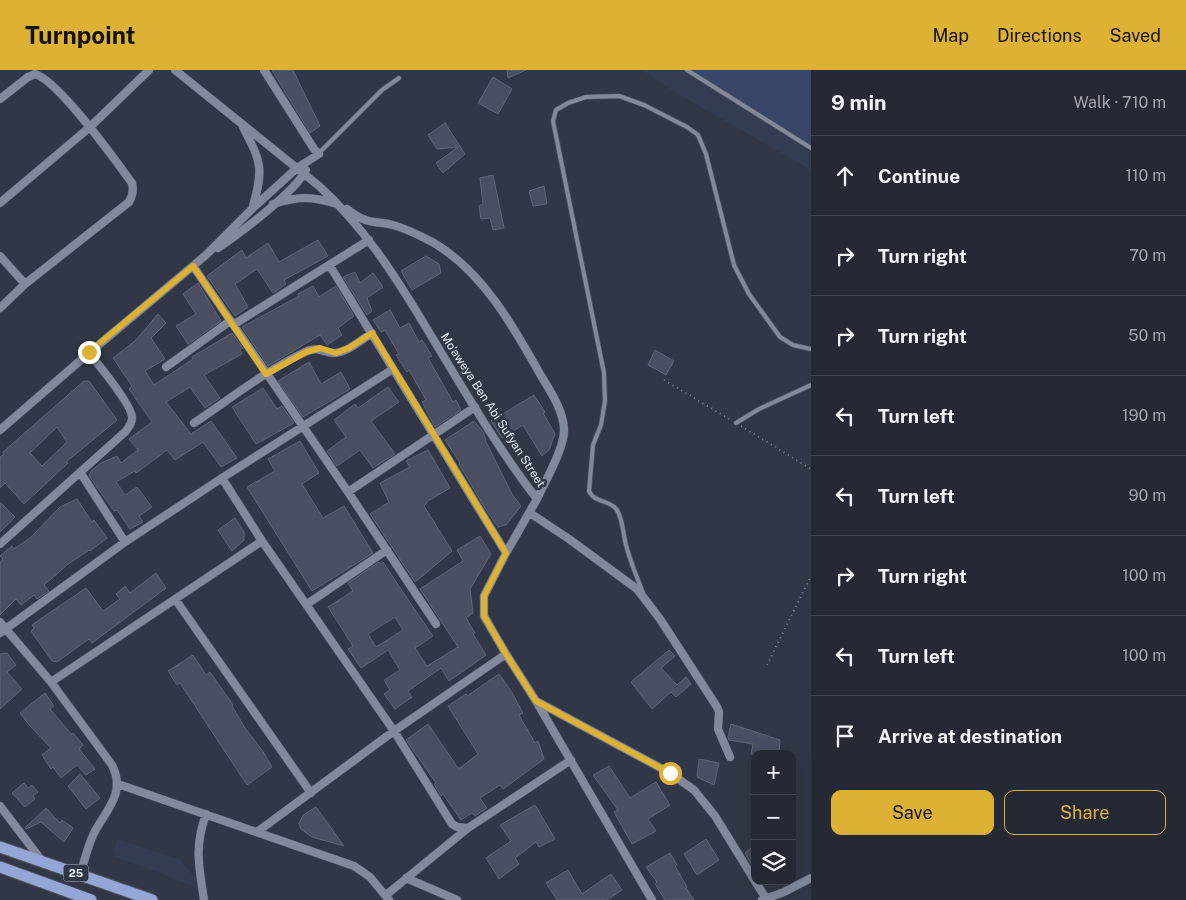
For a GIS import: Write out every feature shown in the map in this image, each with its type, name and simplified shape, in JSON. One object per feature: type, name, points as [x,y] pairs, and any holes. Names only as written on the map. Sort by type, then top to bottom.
[{"type":"main road","name":"25","points":[[0,847],[152,900]]},
{"type":"main road","name":"25","points":[[0,867],[91,900]]},
{"type":"street","points":[[0,203],[90,127],[149,70]]},
{"type":"street","name":"Mo'aweya Ben Abi Sufyan Street","points":[[175,70],[185,73],[241,123],[339,204],[369,240],[405,293],[475,407],[537,500],[506,553],[484,596],[484,616],[571,760],[652,900]]},
{"type":"street","points":[[0,430],[89,352],[193,266],[273,204],[310,161],[319,154],[264,70]]},
{"type":"street","points":[[0,99],[28,77],[35,74],[41,75],[90,127],[132,183],[133,188],[132,197],[124,206],[26,284],[0,308]]},
{"type":"street","points":[[241,123],[260,164],[258,188],[253,208]]},
{"type":"street","points":[[206,256],[253,208],[301,171]]},
{"type":"street","points":[[273,204],[298,197],[311,197],[339,204],[359,218],[391,224],[408,230],[456,258],[488,292],[521,340],[554,398],[564,428],[563,441],[537,500]]},
{"type":"street","points":[[166,367],[231,323],[330,266],[369,240]]},
{"type":"street","points":[[0,256],[26,284]]},
{"type":"street","points":[[193,266],[436,624]]},
{"type":"street","points":[[330,266],[506,553]]},
{"type":"street","points":[[194,423],[266,374],[306,352],[320,348],[336,353],[349,348],[372,333]]},
{"type":"street","points":[[0,544],[125,432],[130,424],[132,417],[122,397],[89,352]]},
{"type":"street","points":[[80,874],[94,834],[117,794],[117,774],[51,682],[2,628],[125,542],[393,369]]},
{"type":"street","points":[[348,492],[475,407]]},
{"type":"street","points":[[80,472],[125,542]]},
{"type":"street","points":[[222,478],[262,542],[394,731],[452,824],[457,827],[468,828]]},
{"type":"street","points":[[530,513],[629,583],[645,598],[717,707],[719,712],[718,729],[730,757]]},
{"type":"street","points":[[51,682],[262,542]]},
{"type":"street","points":[[307,604],[387,550]]},
{"type":"street","points":[[175,599],[311,793]]},
{"type":"street","points":[[257,832],[394,731],[506,654]]},
{"type":"street","points":[[536,701],[670,773],[694,790],[715,816],[751,874]]},
{"type":"street","points":[[118,784],[354,866],[370,877],[387,898],[406,878],[468,828],[571,760]]},
{"type":"street","points":[[0,806],[42,861]]},
{"type":"street","points":[[204,900],[198,854],[200,832],[206,814]]},
{"type":"street","points":[[406,878],[457,900]]},
{"type":"street","points":[[757,885],[765,900],[811,878]]},
{"type":"lane","points":[[687,70],[811,148]]},
{"type":"lane","points":[[319,154],[382,90],[400,78]]},
{"type":"lane","points":[[645,598],[626,546],[620,515],[616,509],[608,503],[593,497],[589,491],[593,445],[605,401],[604,373],[553,121],[556,110],[568,103],[586,97],[619,96],[687,127],[698,135],[706,154],[734,265],[745,287],[780,337],[793,345],[811,349]]},
{"type":"lane","points":[[736,423],[759,409],[811,386]]},
{"type":"path","points":[[767,665],[811,576]]},
{"type":"shaded area","points":[[642,70],[811,70],[811,170],[673,91]]},
{"type":"shaded area","points":[[685,70],[811,70],[811,150]]},
{"type":"shaded area","points":[[117,839],[181,860],[196,879],[194,886],[116,857],[114,849]]},
{"type":"building","points":[[272,70],[293,70],[320,126],[310,133]]},
{"type":"building","points":[[507,70],[526,70],[508,78]]},
{"type":"building","points":[[493,77],[512,89],[498,114],[478,103]]},
{"type":"building","points":[[445,123],[465,154],[443,173],[436,163],[458,147],[437,149],[428,135]]},
{"type":"building","points":[[493,175],[504,228],[493,230],[490,218],[481,219],[479,206],[483,204],[480,178]]},
{"type":"building","points":[[544,186],[547,204],[533,206],[529,191]]},
{"type":"building","points":[[318,240],[328,256],[284,280],[286,284],[273,293],[257,269],[235,284],[248,307],[235,316],[207,276],[242,250],[246,258],[268,243],[279,262]]},
{"type":"building","points":[[426,256],[439,264],[441,273],[412,290],[401,271]]},
{"type":"building","points":[[355,272],[360,283],[373,273],[383,287],[367,298],[372,311],[367,315],[343,277]]},
{"type":"building","points":[[198,283],[221,321],[188,344],[176,326],[196,314],[183,294]]},
{"type":"building","points":[[313,286],[319,297],[336,286],[354,316],[338,328],[342,335],[327,345],[320,335],[268,366],[242,327],[299,296],[298,294]]},
{"type":"building","points":[[390,310],[400,328],[409,323],[419,342],[422,340],[432,356],[428,358],[453,402],[456,400],[461,410],[435,427],[422,402],[426,400],[409,370],[407,372],[396,355],[399,354],[385,330],[381,332],[373,320]]},
{"type":"building","points":[[158,314],[166,323],[151,338],[165,359],[145,371],[154,385],[193,359],[192,357],[232,333],[243,348],[240,350],[242,354],[204,375],[220,398],[205,408],[190,387],[166,402],[191,434],[211,421],[237,458],[221,467],[203,442],[175,460],[167,450],[136,473],[135,471],[116,482],[125,495],[137,487],[152,507],[139,516],[143,522],[130,529],[117,510],[114,511],[89,476],[91,471],[101,463],[117,456],[121,463],[138,450],[129,439],[152,422],[129,389],[132,386],[113,358],[136,340]]},
{"type":"building","points":[[655,350],[674,361],[666,375],[648,365]]},
{"type":"building","points":[[309,362],[321,384],[341,372],[350,389],[303,417],[278,381]]},
{"type":"building","points":[[84,381],[89,381],[117,420],[66,462],[68,463],[24,504],[5,483],[0,488],[0,457],[4,454],[3,452]],"holes":[[[57,427],[67,442],[42,466],[30,453]]]},
{"type":"building","points":[[388,387],[399,402],[371,421],[395,454],[373,468],[360,450],[337,466],[327,451],[346,437],[334,420],[355,404],[358,408]]},
{"type":"building","points":[[263,388],[277,409],[282,406],[294,423],[256,444],[232,407]]},
{"type":"building","points":[[534,395],[545,412],[543,413],[555,434],[549,450],[542,456],[523,425],[502,438],[491,421]]},
{"type":"building","points":[[474,421],[483,432],[485,440],[512,494],[521,506],[506,525],[498,527],[445,440]]},
{"type":"building","points":[[300,441],[319,473],[302,484],[323,518],[344,506],[373,553],[312,591],[247,487],[275,471],[268,459]]},
{"type":"building","points":[[428,450],[450,488],[428,501],[424,506],[452,551],[415,582],[370,514],[389,502],[380,483],[410,467],[406,461]]},
{"type":"building","points":[[77,499],[92,522],[94,520],[107,538],[67,565],[44,585],[49,591],[37,599],[34,595],[21,605],[16,599],[0,615],[0,562],[3,559],[0,556],[12,546],[14,549],[30,538],[60,507]]},
{"type":"building","points":[[0,502],[15,517],[0,532]]},
{"type":"building","points":[[235,518],[244,532],[244,540],[232,551],[218,530]]},
{"type":"building","points":[[480,536],[491,554],[470,589],[473,613],[466,618],[486,655],[449,681],[441,668],[408,691],[412,697],[395,709],[384,694],[390,690],[384,680],[400,670],[388,650],[361,668],[348,649],[353,646],[328,607],[353,591],[348,583],[379,562],[380,564],[383,562],[433,636],[415,648],[427,666],[458,647],[420,589],[463,561],[457,550]],"holes":[[[395,617],[403,630],[376,647],[368,634]]]},
{"type":"building","points":[[156,573],[166,588],[92,643],[89,639],[57,662],[52,661],[31,631],[34,628],[32,625],[86,588],[103,611],[120,599],[116,594],[125,586],[130,593]]},
{"type":"building","points":[[669,650],[675,656],[661,668],[677,685],[686,677],[691,684],[676,697],[671,692],[652,709],[631,682]]},
{"type":"building","points":[[7,653],[16,665],[7,672],[22,689],[0,709],[0,654]]},
{"type":"building","points":[[193,655],[206,675],[210,672],[272,767],[247,785],[180,683],[177,685],[168,671]]},
{"type":"building","points":[[499,674],[523,713],[519,715],[535,743],[538,741],[544,759],[503,789],[500,785],[480,798],[487,808],[475,816],[472,813],[461,820],[443,794],[441,796],[434,784],[436,783],[406,740],[428,724],[458,768],[460,768],[478,754],[448,706],[466,694],[467,696]]},
{"type":"building","points":[[45,693],[54,706],[50,709],[83,745],[79,749],[95,769],[86,775],[77,765],[61,778],[53,767],[51,769],[42,755],[51,748],[20,713]]},
{"type":"building","points":[[731,724],[780,740],[779,750],[752,750],[753,744],[729,740]]},
{"type":"building","points":[[699,759],[719,763],[714,785],[697,777]]},
{"type":"building","points":[[609,766],[630,798],[656,782],[670,805],[648,819],[656,831],[632,844],[614,812],[618,810],[593,775]]},
{"type":"building","points":[[80,774],[100,798],[86,809],[68,786]]},
{"type":"building","points":[[24,783],[28,788],[32,785],[38,792],[33,796],[35,799],[25,807],[12,793]]},
{"type":"building","points":[[535,805],[555,839],[539,847],[536,842],[515,858],[519,864],[499,879],[486,858],[511,841],[500,825]]},
{"type":"building","points":[[316,807],[344,846],[312,837],[301,829],[299,824],[303,815]]},
{"type":"building","points":[[46,808],[60,823],[62,820],[73,828],[64,842],[41,822],[25,828]]},
{"type":"building","points":[[706,839],[719,860],[697,875],[684,854]]},
{"type":"building","points":[[751,848],[751,863],[745,853]]},
{"type":"building","points":[[670,853],[686,888],[694,900],[665,900],[655,884],[657,882],[646,867]]},
{"type":"building","points":[[568,870],[582,894],[611,874],[622,890],[607,900],[557,900],[546,883]]},
{"type":"route","points":[[89,352],[193,266],[266,374],[313,349],[320,348],[336,353],[349,348],[372,333],[506,553],[484,596],[484,616],[536,701],[670,773]]}]
